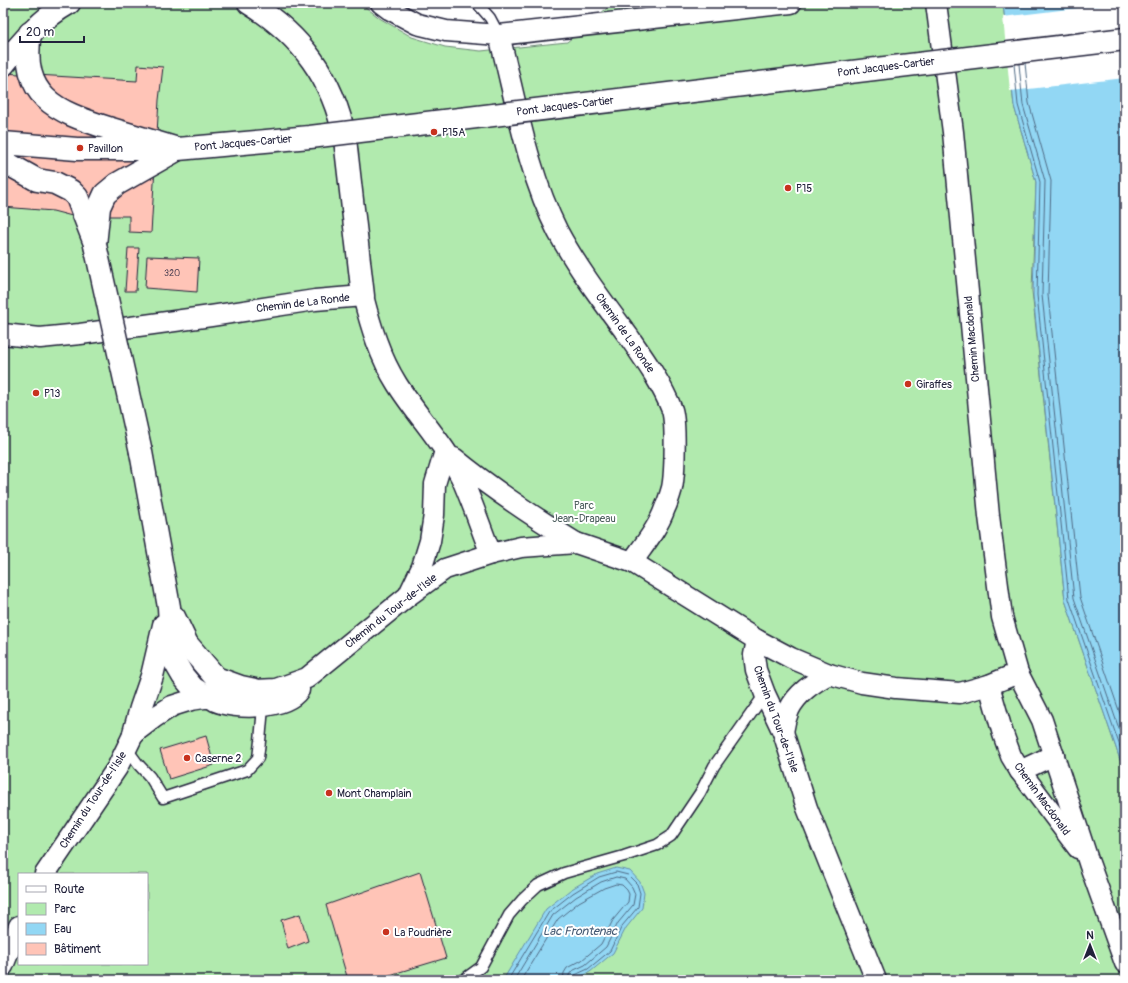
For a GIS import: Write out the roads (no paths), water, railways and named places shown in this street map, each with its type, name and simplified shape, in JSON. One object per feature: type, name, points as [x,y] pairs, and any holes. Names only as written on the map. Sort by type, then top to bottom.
[{"type":"main road","points":[[3,65],[30,33],[49,16],[69,3]]},
{"type":"main road","points":[[249,3],[282,27],[299,43],[315,64],[333,99],[342,122],[363,296]]},
{"type":"main road","points":[[30,33],[28,55],[31,74],[39,91],[51,104],[68,114],[84,120],[178,149]]},
{"type":"main road","name":"Pont Jacques-Cartier","points":[[3,143],[92,149],[178,149],[310,137],[1125,39]]},
{"type":"main road","points":[[95,245],[99,207],[105,194],[117,184],[178,149]]},
{"type":"main road","points":[[3,161],[37,180],[54,183],[71,191],[76,197],[82,216],[95,245],[140,452],[169,607],[172,657],[183,676],[193,688],[207,697]]},
{"type":"main road","points":[[169,607],[187,644],[216,678],[241,687],[259,699]]},
{"type":"main road","points":[[130,741],[152,676],[169,607]]},
{"type":"street","points":[[381,3],[417,24],[446,31],[499,36],[791,3]]},
{"type":"street","name":"Chemin Macdonald","points":[[936,3],[953,132],[989,516],[1002,617],[1018,673],[1042,720],[1089,863],[1125,963]]},
{"type":"street","name":"Chemin de La Ronde","points":[[499,36],[532,165],[543,201],[578,266],[643,357],[658,382],[672,411],[674,442],[672,488],[660,520],[632,562]]},
{"type":"street","name":"Chemin de La Ronde","points":[[3,334],[40,338],[80,334],[315,300],[363,296],[373,332],[383,359],[397,384],[445,451],[461,477],[491,554]]},
{"type":"street","points":[[408,596],[422,567],[430,541],[434,515],[435,484],[445,451],[482,482],[576,543]]},
{"type":"street","name":"Chemin du Tour-de-l'Isle","points":[[46,873],[117,768],[130,741],[172,706],[207,697],[259,699],[276,689],[307,678],[408,596],[445,569],[491,554],[521,547],[576,543],[632,562],[757,640],[754,654],[756,670],[765,694],[783,732],[807,808],[876,980]]},
{"type":"street","points":[[757,640],[791,658],[829,674],[862,683],[896,688],[960,693],[989,686],[1018,673]]},
{"type":"street","points":[[783,732],[788,710],[796,699],[809,686],[829,674]]},
{"type":"street","name":"Chemin Macdonald","points":[[989,686],[1005,741],[1011,756],[1020,771],[1089,863]]},
{"type":"street","points":[[1020,771],[1054,755]]},
{"type":"street","points":[[3,966],[18,928]]},
{"type":"lane","name":"Chemin de La Ronde","points":[[477,3],[490,18],[499,36]]},
{"type":"lane","points":[[464,980],[481,967],[509,915],[538,885],[564,873],[657,845],[671,836],[714,766],[765,694]]},
{"type":"lane","points":[[130,741],[138,764],[150,777],[163,798],[247,770],[258,758],[260,741],[259,699]]},
{"type":"water","points":[[1003,3],[1125,3],[1125,774],[1065,600],[1033,295],[1036,182],[1014,106]]},
{"type":"water","name":"Lac Frontenac","points":[[616,868],[630,871],[640,882],[644,893],[642,908],[626,928],[613,953],[590,972],[574,980],[503,980],[546,909],[570,890],[597,874]]},
{"type":"place","name":"P15A","points":[[434,132]]},
{"type":"place","name":"Pavillon","points":[[80,148]]},
{"type":"place","name":"P15","points":[[788,188]]},
{"type":"place","name":"Giraffes","points":[[908,384]]},
{"type":"place","name":"P13","points":[[36,393]]},
{"type":"place","name":"Caserne 2","points":[[187,758]]},
{"type":"place","name":"Mont Champlain","points":[[329,793]]},
{"type":"place","name":"La Poudrière","points":[[386,932]]},
{"type":"park label","name":"Parc Jean-Drapeau","points":[[584,511]]}]
